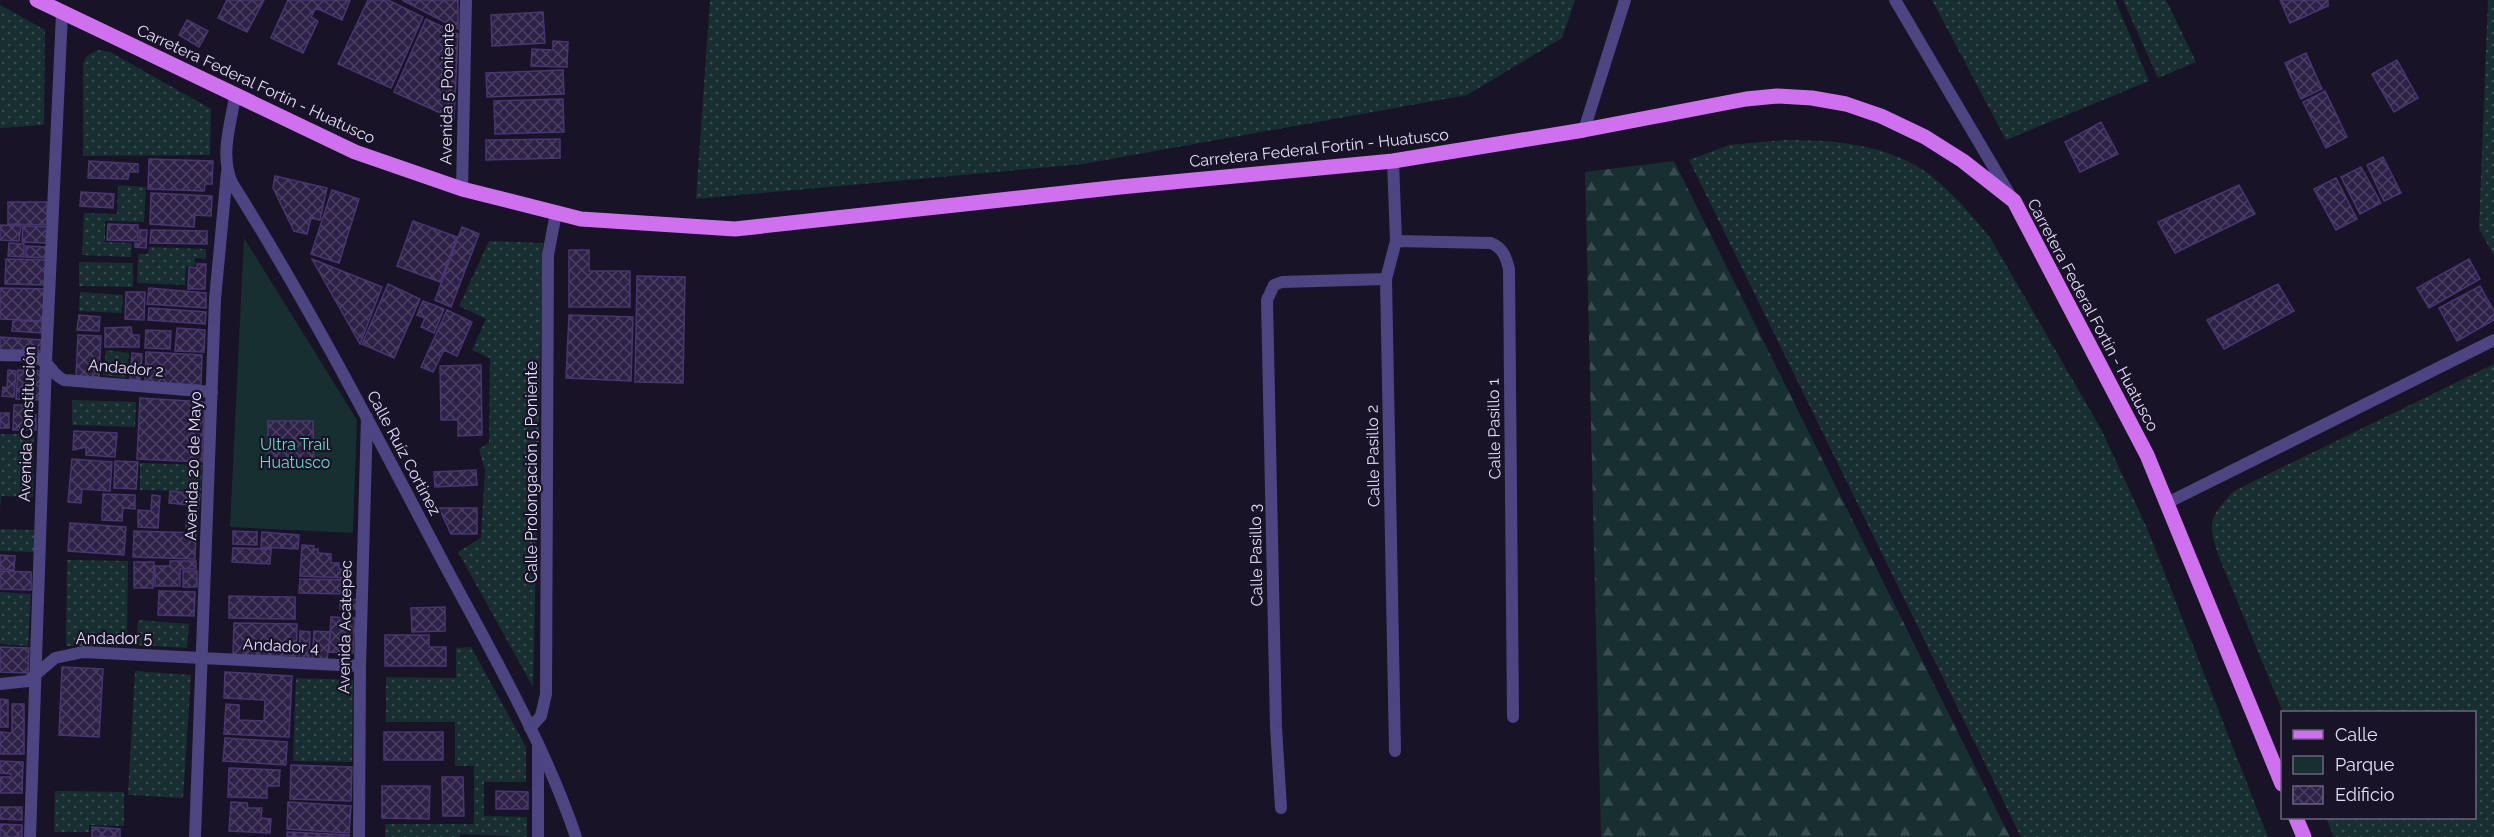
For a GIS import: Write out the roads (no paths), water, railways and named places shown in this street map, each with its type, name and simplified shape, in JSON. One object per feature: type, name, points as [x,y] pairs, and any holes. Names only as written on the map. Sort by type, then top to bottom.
[{"type":"main road","name":"Carretera Federal Fortín - Huatusco","points":[[37,0],[355,152],[462,189],[581,219],[735,229],[1120,187],[1393,161],[1584,130],[1746,99],[1778,96],[1812,98],[1846,104],[1881,116],[1926,137],[1963,161],[2014,201],[2147,455],[2281,779]]},
{"type":"main road","points":[[2296,819],[2304,837]]},
{"type":"street","name":"Avenida 5 Poniente","points":[[462,189],[466,0]]},
{"type":"street","points":[[1584,130],[1625,0]]},
{"type":"street","points":[[1895,0],[2014,201]]},
{"type":"street","name":"Avenida Constitución","points":[[30,837],[46,362],[62,13]]},
{"type":"street","name":"Avenida 20 de Mayo","points":[[195,837],[215,299],[227,172],[227,141],[236,97]]},
{"type":"street","name":"Calle Pasillo 2","points":[[1393,161],[1396,241],[1386,279],[1395,751]]},
{"type":"street","name":"Calle Ruíz Cortinez","points":[[227,172],[367,417],[541,750],[576,837]]},
{"type":"street","name":"Calle Prolongación 5 Poniente","points":[[530,728],[541,716],[546,694],[548,255],[556,213]]},
{"type":"street","name":"Calle Pasillo 1","points":[[1396,241],[1491,243],[1497,245],[1506,256],[1509,269],[1513,717]]},
{"type":"street","name":"Calle Pasillo 3","points":[[1281,808],[1276,727],[1267,300],[1274,285],[1282,282],[1386,279]]},
{"type":"street","points":[[2167,503],[2494,339]]},
{"type":"street","points":[[0,356],[27,357],[46,362]]},
{"type":"street","name":"Andador 2","points":[[46,362],[58,377],[64,380],[212,392]]},
{"type":"street","name":"Avenida Acatepec","points":[[359,837],[360,666],[367,417]]},
{"type":"street","name":"Andador 5","points":[[35,677],[55,658],[83,652],[201,658]]},
{"type":"street","name":"Andador 4","points":[[201,658],[360,666]]},
{"type":"street","points":[[0,684],[20,683],[35,677]]},
{"type":"street","points":[[538,837],[541,750]]},
{"type":"park label","name":"Ultra Trail Huatusco","points":[[295,453]]}]
